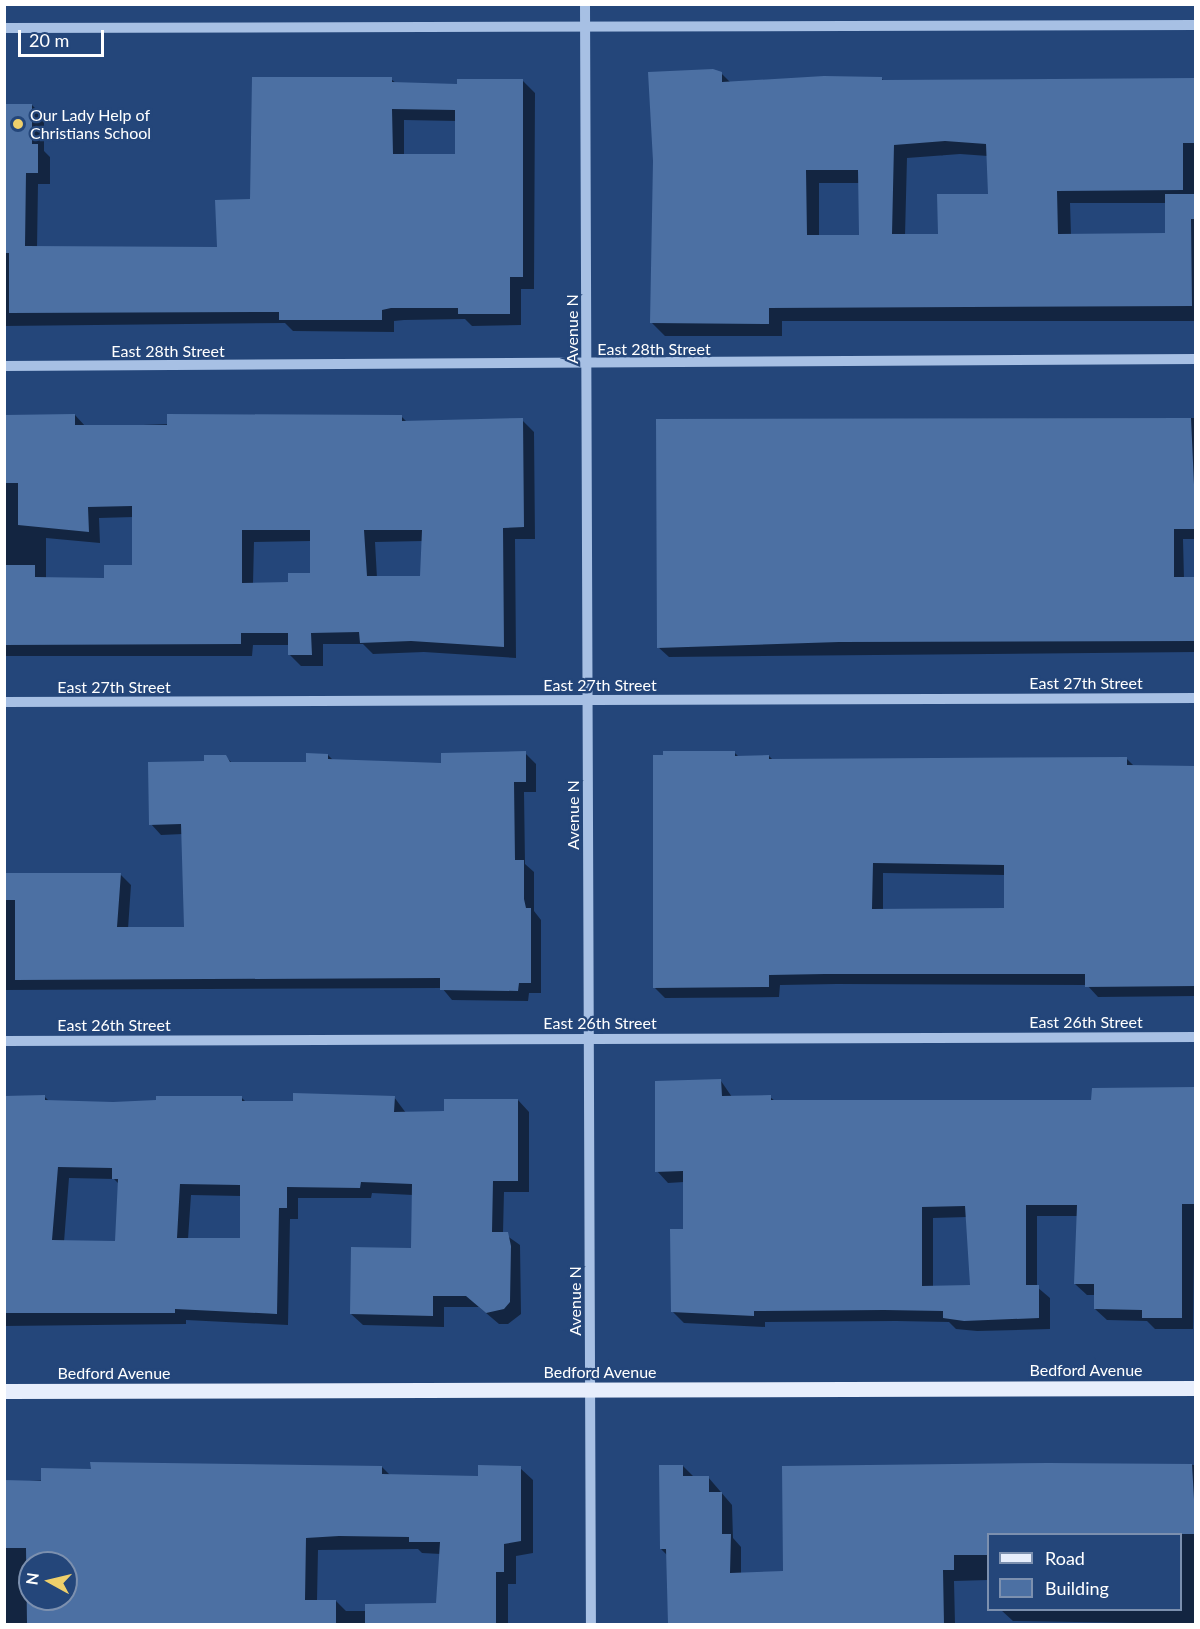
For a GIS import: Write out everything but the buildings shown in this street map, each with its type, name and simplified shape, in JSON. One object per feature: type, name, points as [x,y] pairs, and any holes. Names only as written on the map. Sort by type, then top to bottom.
[{"type":"main road","name":"Bedford Avenue","points":[[4,1391],[1196,1388]]},
{"type":"street","name":"Avenue N","points":[[585,4],[591,1624]]},
{"type":"street","points":[[4,28],[1196,25]]},
{"type":"street","name":"East 28th Street","points":[[4,366],[1196,359]]},
{"type":"street","name":"East 27th Street","points":[[4,702],[1196,698]]},
{"type":"street","name":"East 26th Street","points":[[4,1041],[1196,1037]]},
{"type":"place","name":"Our Lady Help of Christians School","points":[[18,124]]}]
